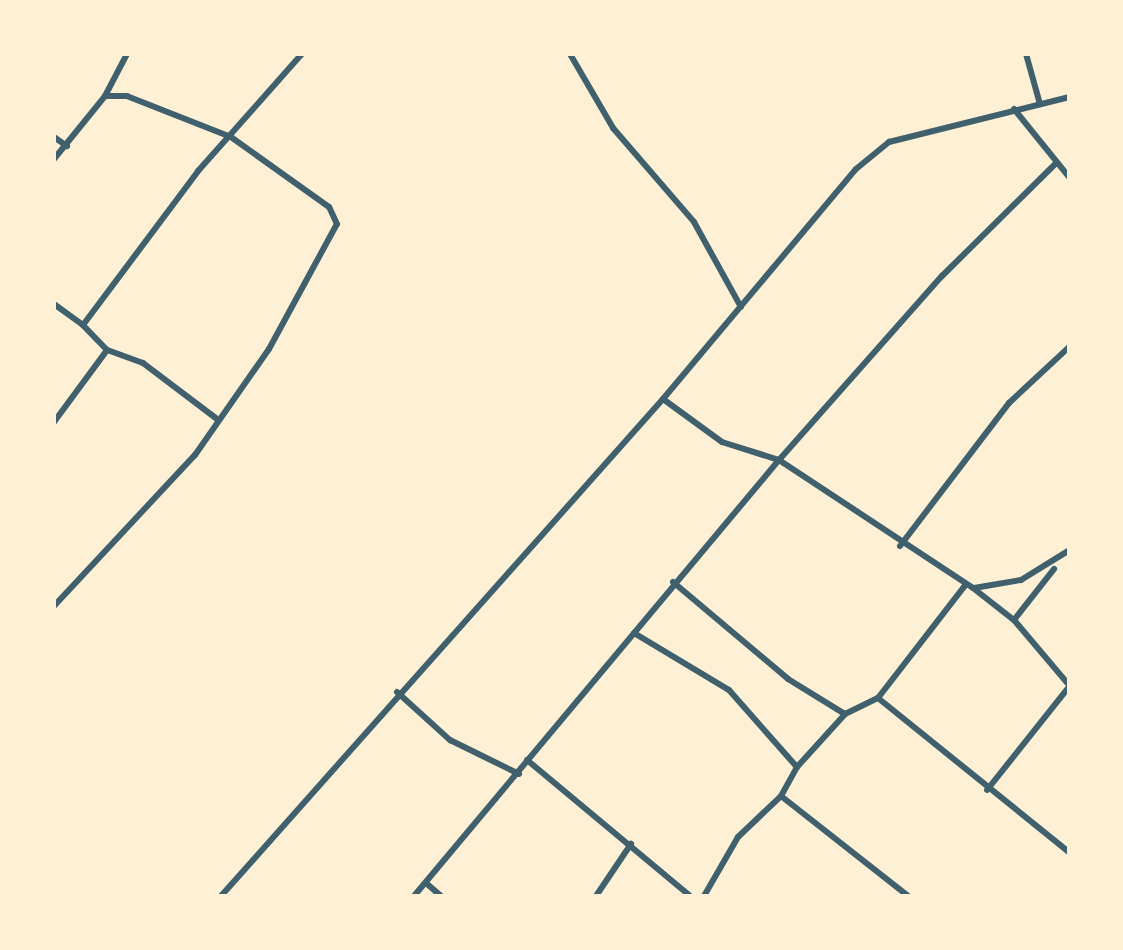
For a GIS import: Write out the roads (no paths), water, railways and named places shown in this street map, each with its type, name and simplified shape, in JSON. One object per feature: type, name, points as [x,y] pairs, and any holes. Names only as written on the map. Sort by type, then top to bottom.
[{"type":"street","points":[[54,159],[105,96],[127,54]]},
{"type":"street","points":[[83,325],[231,137],[302,54]]},
{"type":"street","points":[[570,54],[613,128],[694,222],[741,307]]},
{"type":"street","points":[[1026,54],[1040,104]]},
{"type":"street","points":[[54,606],[134,524],[269,349],[337,224],[329,207],[231,137],[127,96],[105,96]]},
{"type":"street","points":[[221,896],[397,692],[663,399],[856,169],[889,142],[1069,97]]},
{"type":"street","points":[[1014,109],[1069,177]]},
{"type":"street","points":[[54,137],[67,146]]},
{"type":"street","points":[[414,896],[519,774],[527,760],[673,582],[779,460],[942,276],[1056,163]]},
{"type":"street","points":[[54,304],[83,325],[107,350],[143,363],[217,419]]},
{"type":"street","points":[[900,546],[1009,403],[1069,347]]},
{"type":"street","points":[[54,422],[107,350]]},
{"type":"street","points":[[663,399],[722,442],[779,460],[900,546],[970,586],[1014,620],[1069,686],[987,790]]},
{"type":"street","points":[[704,896],[738,837],[781,796],[797,767],[845,714],[878,698],[970,586],[1021,580],[1069,551]]},
{"type":"street","points":[[1014,620],[1069,551]]},
{"type":"street","points":[[673,582],[788,679],[845,714]]},
{"type":"street","points":[[634,633],[729,690],[797,767]]},
{"type":"street","points":[[397,692],[450,740],[519,774]]},
{"type":"street","points":[[878,698],[987,790],[1069,852]]},
{"type":"street","points":[[527,760],[690,896]]},
{"type":"street","points":[[781,796],[908,896]]},
{"type":"street","points":[[596,896],[631,844]]},
{"type":"street","points":[[426,883],[441,896]]}]
